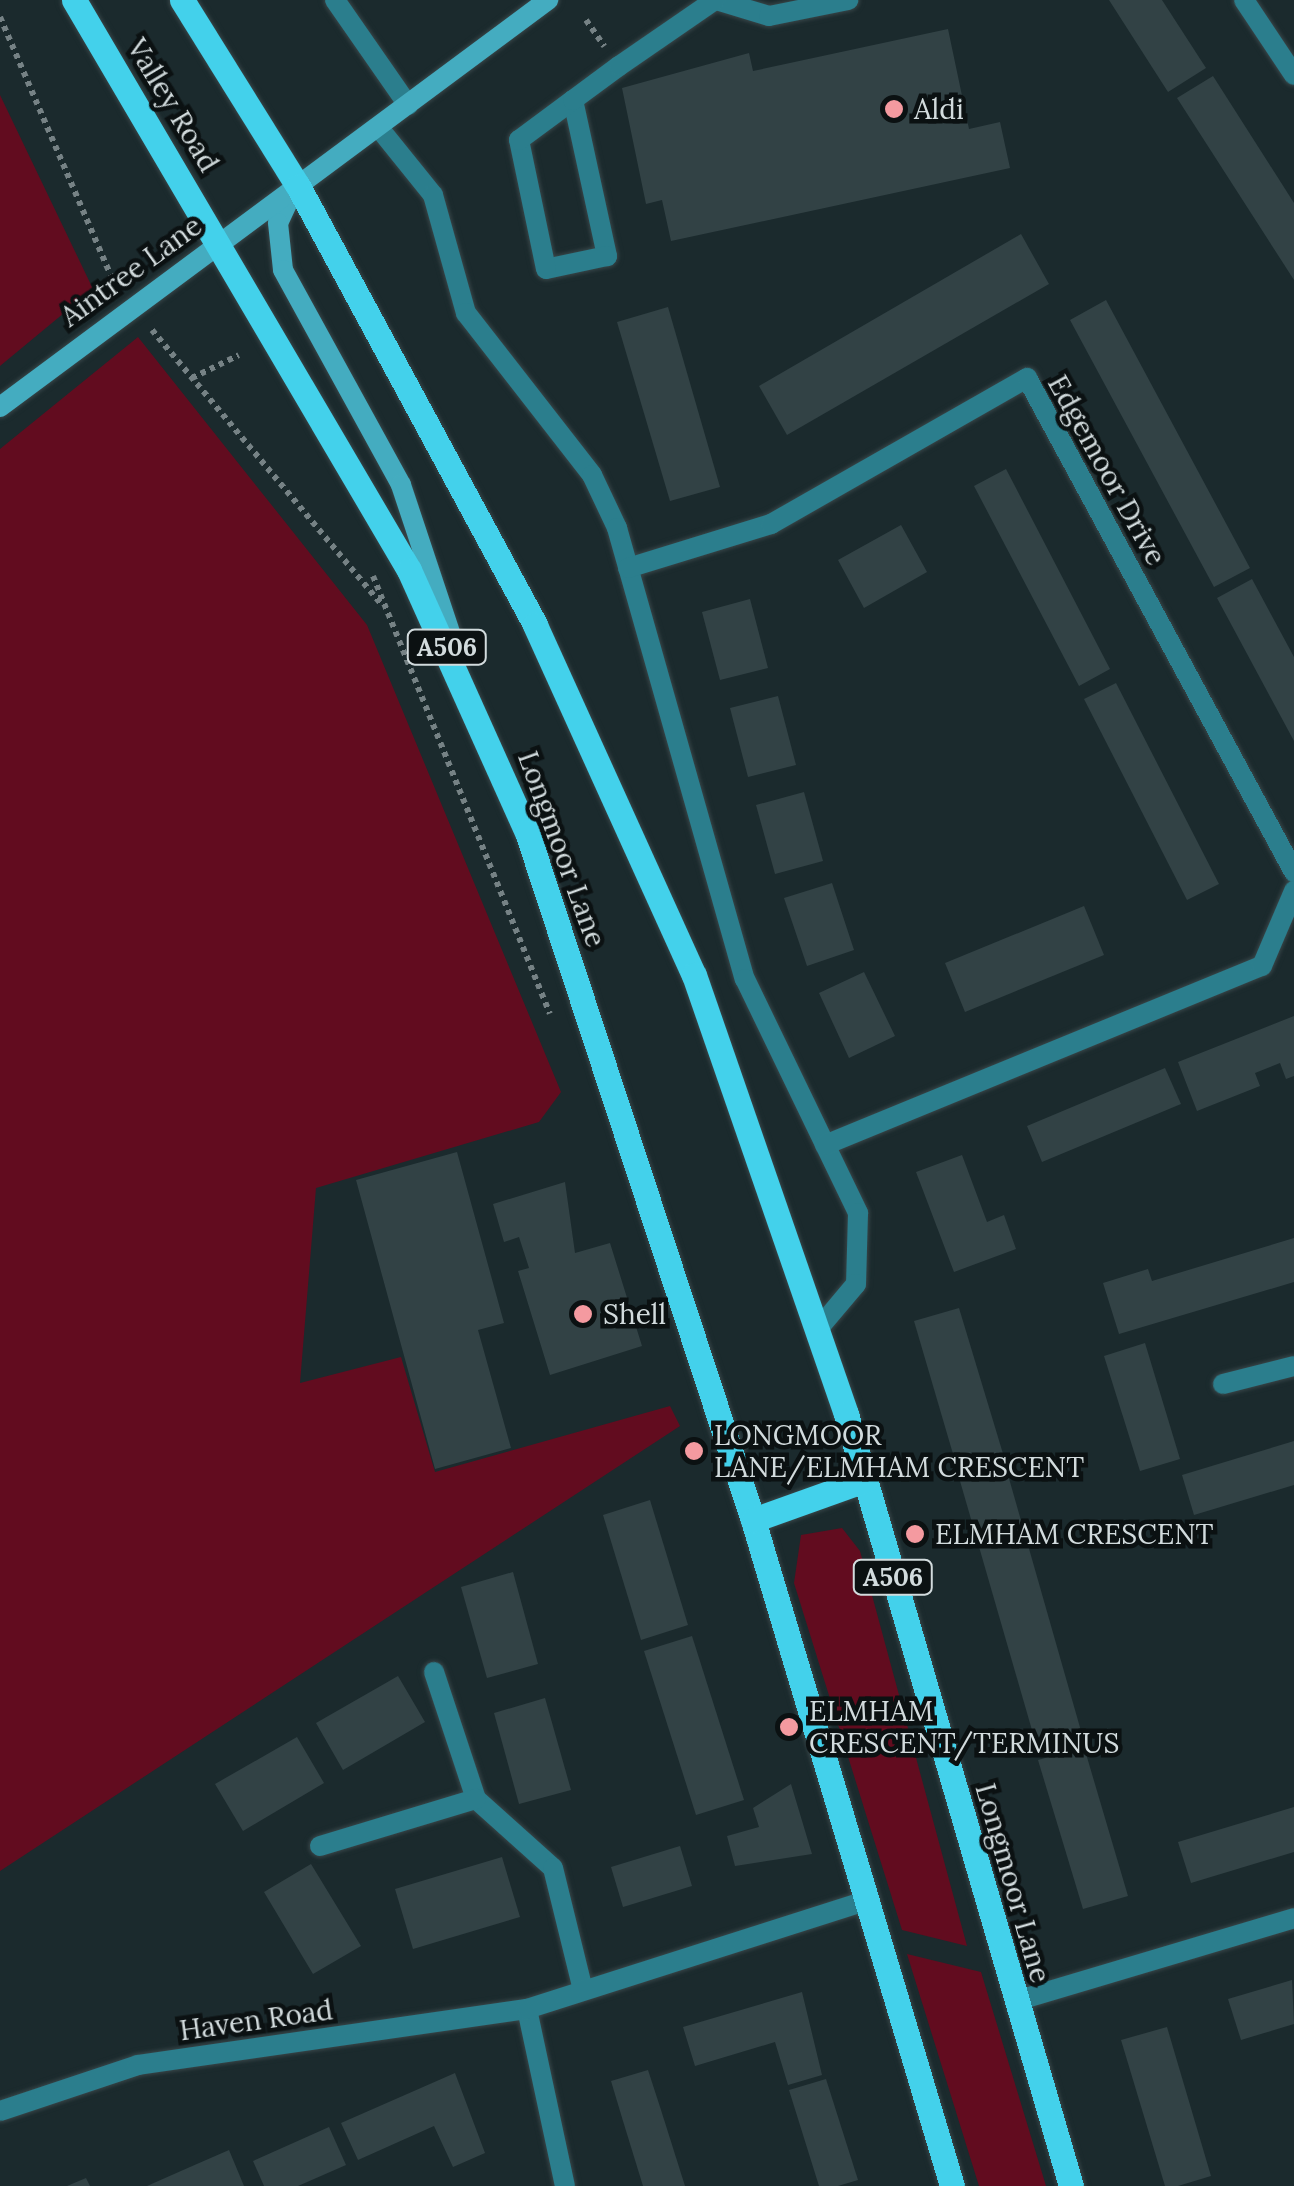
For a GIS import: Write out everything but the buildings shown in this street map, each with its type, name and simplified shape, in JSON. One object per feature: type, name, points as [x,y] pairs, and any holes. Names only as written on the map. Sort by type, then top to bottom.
[{"type":"main road","name":"Valley Road","points":[[74,0],[219,241]]},
{"type":"main road","name":"A506","points":[[182,0],[298,186]]},
{"type":"main road","name":"Longmoor Lane","points":[[298,186],[534,625],[694,975],[819,1328],[1072,2186]]},
{"type":"main road","name":"Longmoor Lane","points":[[219,241],[400,553],[474,700],[614,1081],[753,1520],[952,2186]]},
{"type":"main road","points":[[753,1520],[865,1480]]},
{"type":"street","points":[[335,0],[408,105]]},
{"type":"street","name":"Aintree Lane","points":[[0,407],[548,0]]},
{"type":"street","points":[[573,100],[607,256],[546,270],[519,140],[573,100],[716,0],[769,16],[848,0]]},
{"type":"street","points":[[1244,0],[1294,75]]},
{"type":"street","points":[[378,128],[433,196],[466,313],[592,475],[628,568],[730,935],[824,1146],[852,1194],[864,1246],[848,1302],[819,1328]]},
{"type":"street","points":[[298,186],[278,223],[282,270],[401,485],[474,700]]},
{"type":"street","name":"Edgemoor Drive","points":[[628,568],[771,524],[1027,378],[1294,872]]},
{"type":"street","points":[[824,1146],[1262,966],[1294,890]]},
{"type":"street","points":[[1222,1384],[1294,1366]]},
{"type":"street","points":[[434,1672],[476,1799],[554,1868],[582,1986]]},
{"type":"street","points":[[320,1846],[476,1799]]},
{"type":"street","name":"Haven Road","points":[[0,2111],[138,2065],[527,2009],[582,1986],[865,1902]]},
{"type":"street","points":[[1016,2001],[1294,1918]]},
{"type":"street","points":[[527,2009],[565,2186]]},
{"type":"path","points":[[0,17],[116,286]]},
{"type":"path","points":[[586,20],[605,47]]},
{"type":"path","points":[[152,330],[384,608],[557,1030]]},
{"type":"path","points":[[192,378],[239,355]]},
{"type":"shaded area","points":[[0,95],[93,289],[0,366]]},
{"type":"shaded area","points":[[138,337],[367,625],[561,1092],[539,1122],[316,1188],[300,1383],[401,1357],[435,1472],[670,1406],[680,1426],[0,1871],[0,449]]},
{"type":"shaded area","points":[[842,1528],[860,1551],[967,1946],[902,1930],[794,1583],[801,1535]]},
{"type":"shaded area","points":[[907,1954],[981,1972],[1046,2186],[979,2186]]},
{"type":"place","name":"Aldi","points":[[894,109]]},
{"type":"place","name":"Shell","points":[[583,1314]]},
{"type":"place","name":"LONGMOOR LANE/ELMHAM CRESCENT","points":[[694,1451]]},
{"type":"place","name":"ELMHAM CRESCENT","points":[[915,1534]]},
{"type":"place","name":"ELMHAM CRESCENT/TERMINUS","points":[[789,1727]]}]
